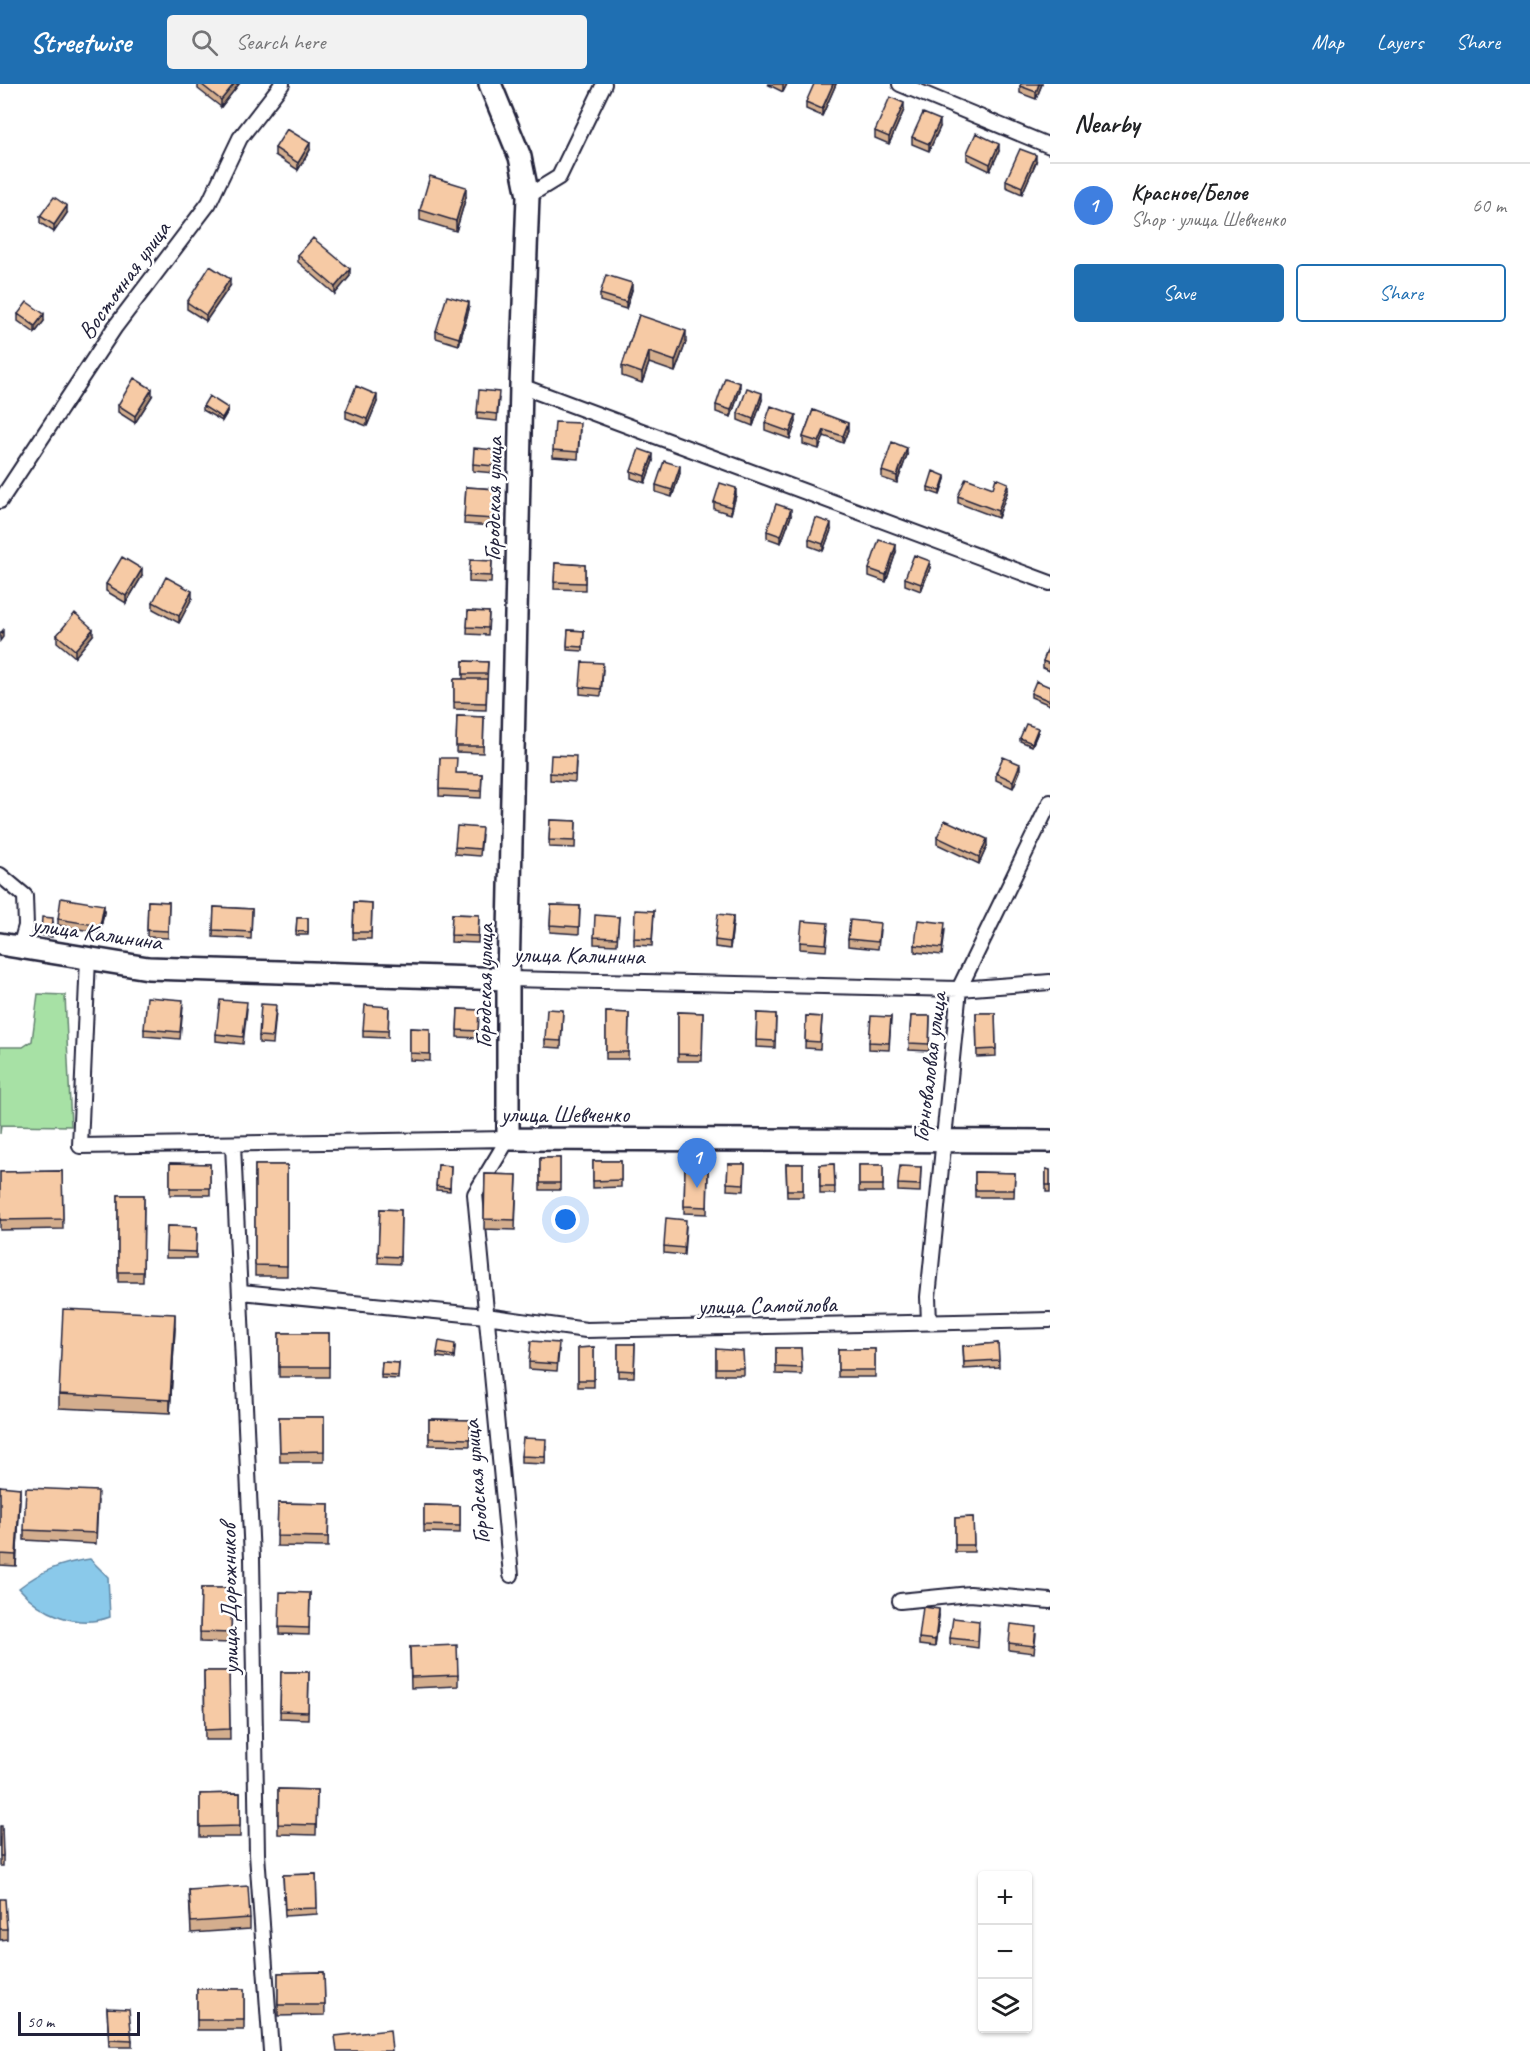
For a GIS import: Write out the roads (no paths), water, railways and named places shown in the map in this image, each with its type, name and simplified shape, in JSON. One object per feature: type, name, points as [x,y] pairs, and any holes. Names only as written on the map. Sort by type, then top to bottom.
[{"type":"main road","name":"Городская улица","points":[[490,84],[520,157],[528,196],[521,386],[508,979],[508,1139]]},
{"type":"main road","name":"улица Калинина","points":[[10,946],[148,968],[508,979]]},
{"type":"main road","name":"улица Шевченко","points":[[508,1139],[1050,1141]]},
{"type":"street","name":"Восточная улица","points":[[0,501],[115,327],[209,203],[240,138],[282,84]]},
{"type":"street","points":[[528,196],[559,177],[604,84]]},
{"type":"street","points":[[900,84],[1050,146]]},
{"type":"street","points":[[521,386],[1050,583]]},
{"type":"street","name":"Горноваловая улица","points":[[929,1322],[928,1297],[959,989],[1050,802]]},
{"type":"street","points":[[0,874],[25,896],[26,926],[10,946]]},
{"type":"street","name":"улица Шевченко","points":[[88,958],[80,1146],[508,1139]]},
{"type":"street","name":"улица Калинина","points":[[508,979],[959,989],[1050,981]]},
{"type":"street","name":"Городская улица","points":[[508,1139],[475,1194],[511,1575]]},
{"type":"street","name":"улица Дорожников","points":[[233,1145],[252,1558],[257,1854],[271,2051]]},
{"type":"street","name":"улица Самойлова","points":[[241,1292],[486,1316],[586,1330],[1050,1320]]},
{"type":"street","points":[[900,1600],[970,1594],[1050,1601]]},
{"type":"water","points":[[90,1559],[108,1577],[110,1617],[85,1621],[60,1617],[38,1605],[19,1588],[52,1569]]},
{"type":"place","name":"Красное/Белое","points":[[697,1188]]}]
